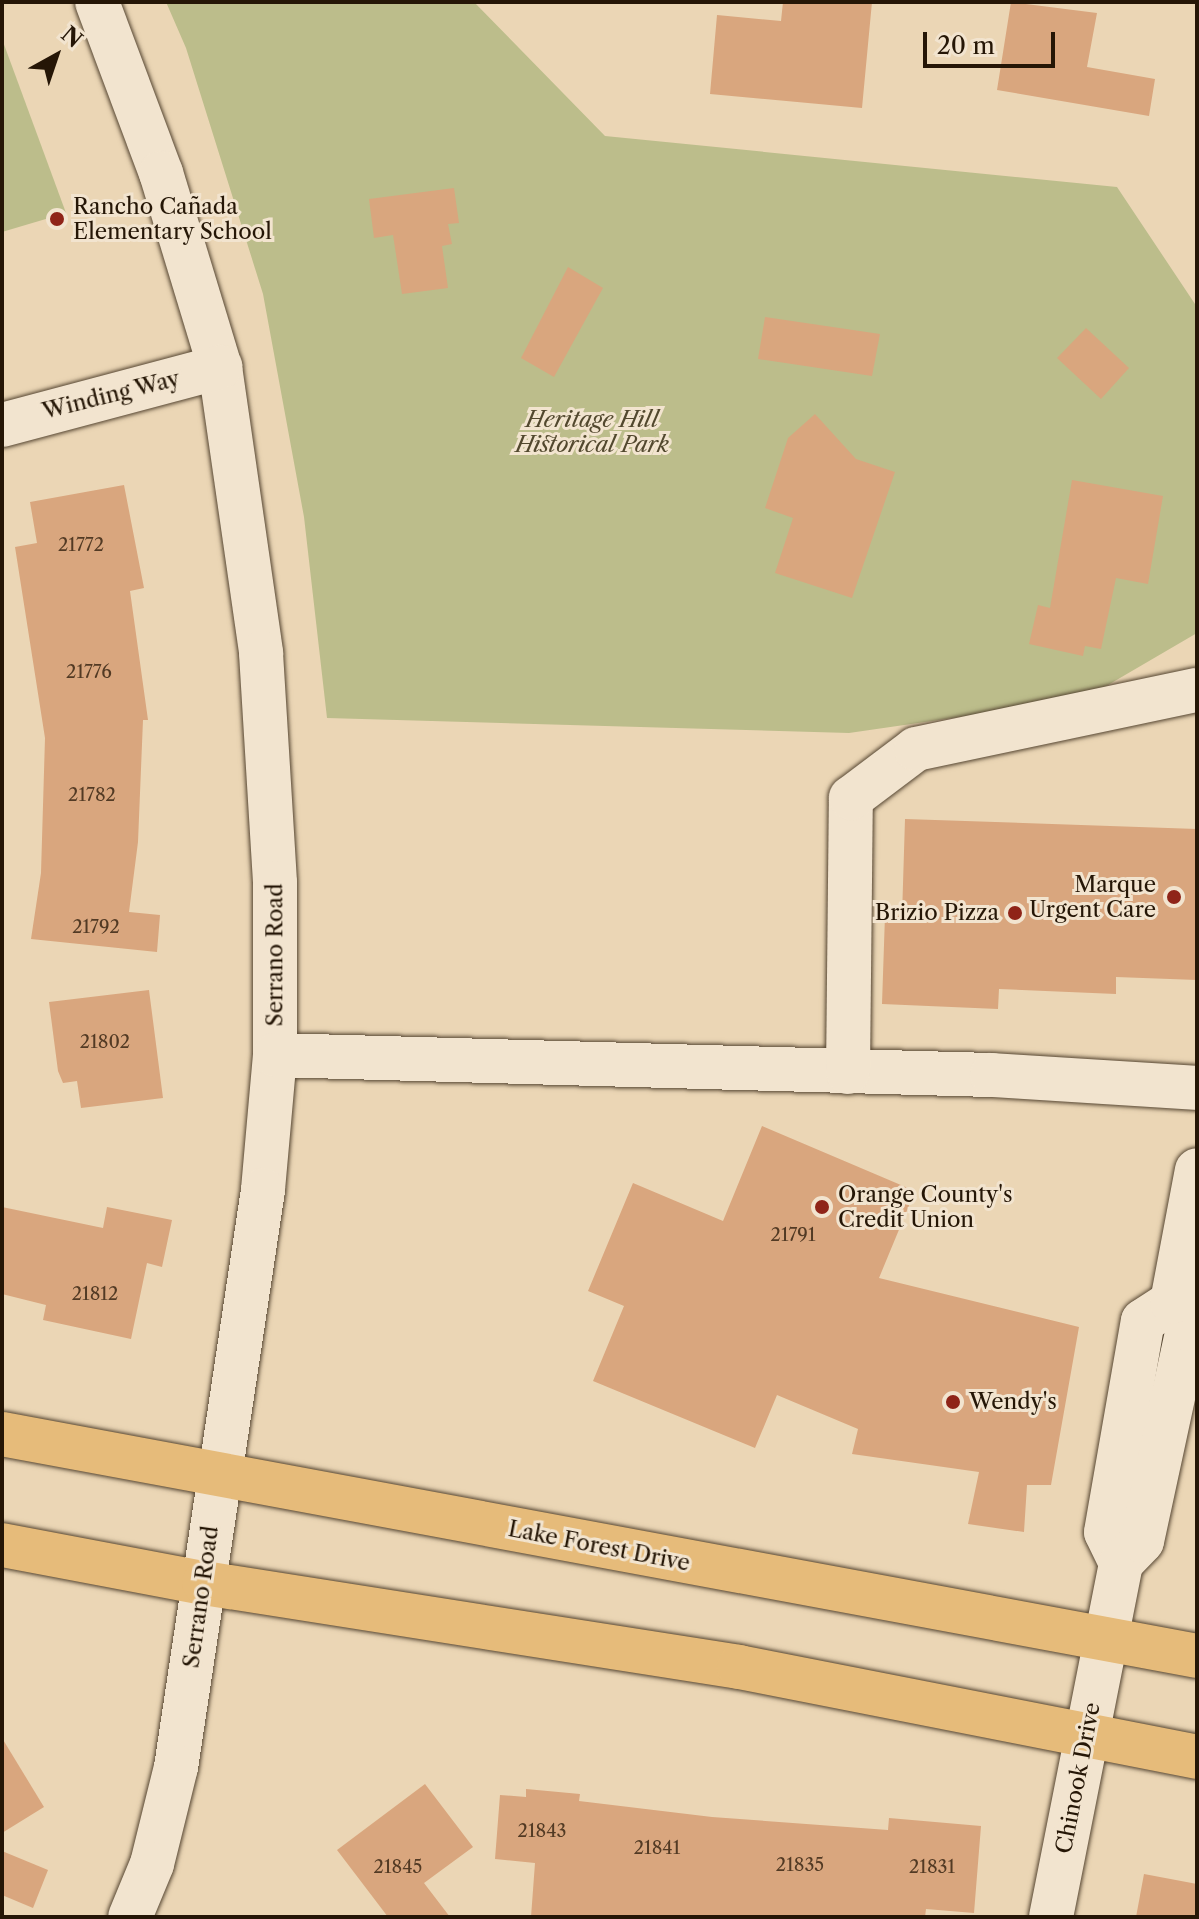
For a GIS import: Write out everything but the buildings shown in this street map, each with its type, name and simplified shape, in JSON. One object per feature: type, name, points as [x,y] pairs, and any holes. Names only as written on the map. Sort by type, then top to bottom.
[{"type":"main road","name":"Lake Forest Drive","points":[[2,1434],[1197,1656]]},
{"type":"main road","points":[[2,1545],[204,1583],[739,1667],[1197,1757]]},
{"type":"street","name":"Serrano Road","points":[[97,2],[161,173],[220,367],[261,653],[275,883],[275,1055],[263,1190],[176,1767],[152,1864],[130,1917]]},
{"type":"street","name":"Winding Way","points":[[2,425],[220,367]]},
{"type":"street","points":[[848,1072],[851,798],[916,749],[1197,690]]},
{"type":"street","points":[[275,1055],[848,1072],[1197,1088]]},
{"type":"street","name":"Chinook Drive","points":[[1051,1917],[1121,1563],[1106,1532],[1143,1321],[1172,1302],[1197,1170]]},
{"type":"green space","name":"Heritage Hill Historical Park","points":[[166,2],[474,2],[605,136],[1117,187],[1197,307],[1197,633],[1084,699],[849,733],[327,718],[304,517],[263,294],[186,48]]},
{"type":"green space","points":[[2,39],[66,213],[2,232]]},
{"type":"place","name":"Rancho Cañada Elementary School","points":[[57,219]]},
{"type":"place","name":"Marque Urgent Care","points":[[1174,897]]},
{"type":"place","name":"Brizio Pizza","points":[[1015,913]]},
{"type":"place","name":"Orange County's Credit Union","points":[[822,1207]]},
{"type":"place","name":"Wendy's","points":[[953,1402]]}]
